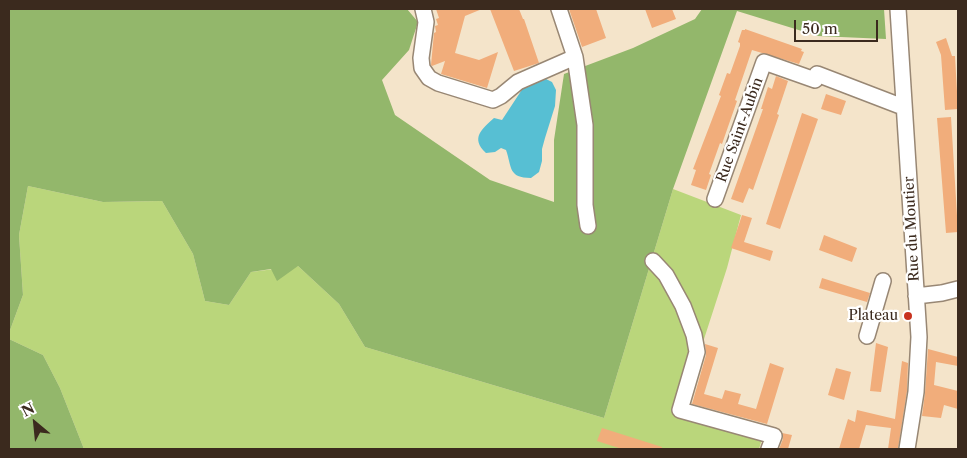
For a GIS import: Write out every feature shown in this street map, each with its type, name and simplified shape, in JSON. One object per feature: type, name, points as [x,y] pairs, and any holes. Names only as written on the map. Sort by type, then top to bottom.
[{"type":"street","points":[[423,9],[426,22],[421,58],[422,68],[429,78],[438,83],[478,96],[494,100],[518,82],[575,57]]},
{"type":"street","points":[[559,9],[575,57],[585,125],[585,205],[588,226]]},
{"type":"street","name":"Rue du Moutier","points":[[898,9],[919,338],[918,372],[907,449]]},
{"type":"street","name":"Rue Saint-Aubin","points":[[715,199],[764,62],[815,80],[817,74],[903,107]]},
{"type":"street","points":[[653,261],[666,275],[683,306],[694,335],[697,352],[680,410],[772,443]]},
{"type":"street","points":[[867,336],[882,282]]},
{"type":"street","points":[[916,296],[942,294],[958,289]]},
{"type":"green space","points":[[9,9],[407,9],[418,22],[409,50],[382,80],[395,115],[490,180],[554,202],[554,140],[564,74],[633,48],[695,19],[702,9],[884,9],[886,39],[818,36],[737,11],[673,189],[604,418],[365,347],[339,304],[298,266],[277,281],[271,269],[251,272],[229,305],[205,301],[193,254],[162,201],[103,202],[28,186],[19,235],[23,295],[9,333]]},
{"type":"green space","points":[[28,186],[103,202],[162,201],[193,254],[205,301],[229,305],[251,272],[298,266],[339,304],[365,347],[604,418],[673,189],[741,215],[727,268],[682,407],[765,429],[759,449],[84,449],[60,388],[43,355],[9,339],[9,333],[23,295],[19,235]]},
{"type":"green space","points":[[9,339],[43,355],[60,388],[84,449],[9,449]]},
{"type":"water","points":[[546,79],[552,82],[556,90],[555,106],[542,149],[542,161],[539,172],[531,178],[518,176],[510,166],[506,150],[501,148],[495,152],[486,153],[481,148],[478,138],[482,130],[494,118],[502,120],[525,85]]},
{"type":"building","points":[[436,9],[482,9],[465,16],[455,53],[479,60],[498,52],[487,88],[441,74],[445,61],[431,65],[434,33],[436,32],[435,26],[438,25],[436,19],[439,18]]},
{"type":"building","points":[[490,9],[519,9],[539,63],[514,71]]},
{"type":"building","points":[[569,9],[596,9],[606,38],[582,47]]},
{"type":"building","points":[[645,9],[672,9],[676,19],[652,28]]},
{"type":"building","points":[[745,29],[802,49],[801,51],[804,52],[799,64],[752,50],[735,100],[737,101],[709,174],[711,175],[706,190],[691,185],[696,170],[693,169],[721,96],[719,95],[727,73],[730,74],[740,46],[738,42],[742,30]]},
{"type":"building","points":[[946,38],[952,56],[955,56],[958,109],[945,110],[941,55],[936,42]]},
{"type":"building","points":[[776,76],[788,81],[777,114],[779,115],[753,190],[749,188],[743,203],[731,199],[763,109],[761,109],[768,87],[772,89]]},
{"type":"building","points":[[826,94],[846,101],[841,115],[821,109]]},
{"type":"building","points":[[802,113],[818,119],[780,229],[766,224]]},
{"type":"building","points":[[951,117],[958,232],[946,233],[937,118]]},
{"type":"building","points":[[742,215],[752,218],[744,242],[773,251],[770,261],[731,248]]},
{"type":"building","points":[[824,235],[857,248],[852,262],[819,250]]},
{"type":"building","points":[[822,278],[870,293],[867,302],[819,288]]},
{"type":"building","points":[[876,343],[888,347],[881,392],[870,391]]},
{"type":"building","points":[[705,344],[718,348],[704,394],[722,399],[725,390],[741,394],[738,404],[756,409],[770,363],[784,368],[767,424],[692,404],[706,355]]},
{"type":"building","points":[[928,349],[958,357],[958,366],[936,362],[934,385],[958,391],[958,409],[944,405],[941,418],[922,416]]},
{"type":"building","points":[[902,361],[908,363],[907,391],[898,449],[888,449],[891,428],[866,425],[859,449],[839,449],[848,419],[855,422],[857,410],[895,419]]},
{"type":"building","points":[[836,368],[851,372],[844,400],[828,395]]},
{"type":"building","points":[[602,428],[662,447],[662,449],[622,449],[597,441]]},
{"type":"building","points":[[782,433],[792,435],[788,449],[779,449],[783,439]]},
{"type":"place","name":"Plateau","points":[[908,316]]}]
